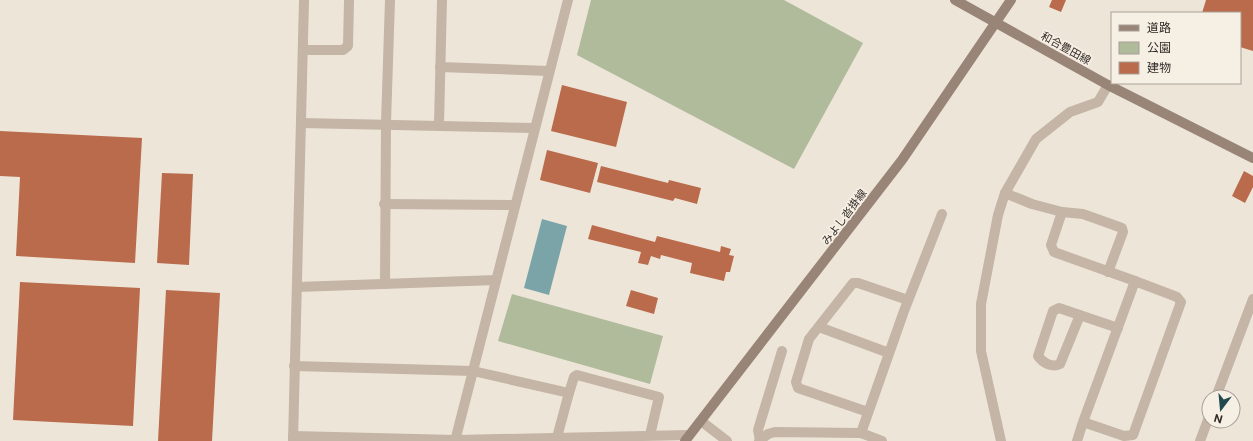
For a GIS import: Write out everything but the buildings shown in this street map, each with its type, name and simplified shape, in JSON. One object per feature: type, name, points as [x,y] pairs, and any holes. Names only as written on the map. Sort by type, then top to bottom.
[{"type":"main road","name":"和合豊田線","points":[[955,0],[1108,85],[1253,158]]},
{"type":"main road","name":"みよし沓掛線","points":[[687,438],[902,160],[1011,0]]},
{"type":"street","points":[[304,0],[293,439],[557,440],[650,435],[687,438]]},
{"type":"street","points":[[303,50],[343,50],[348,46],[349,0]]},
{"type":"street","points":[[385,284],[384,204],[390,0]]},
{"type":"street","points":[[439,124],[442,0]]},
{"type":"street","points":[[455,440],[568,0]]},
{"type":"street","points":[[440,67],[549,71]]},
{"type":"street","points":[[1001,441],[982,351],[981,304],[998,214],[1005,193],[1036,139],[1070,112],[1098,102],[1108,85]]},
{"type":"street","points":[[300,123],[439,124],[534,128]]},
{"type":"street","points":[[1005,193],[1032,204],[1062,212],[1083,214],[1122,228],[1123,232],[1108,272]]},
{"type":"street","points":[[384,204],[515,205]]},
{"type":"street","points":[[1062,212],[1051,245],[1054,252],[1177,297],[1181,302],[1134,435],[1124,436],[1083,422]]},
{"type":"street","points":[[861,433],[908,300],[942,214]]},
{"type":"street","points":[[297,287],[496,280]]},
{"type":"street","points":[[1077,441],[1135,281]]},
{"type":"street","points":[[868,412],[798,388],[796,386],[809,339],[853,283],[858,283],[908,300]]},
{"type":"street","points":[[1219,389],[1253,299]]},
{"type":"street","points":[[1080,315],[1060,364],[1056,366],[1042,362],[1038,356],[1053,311],[1059,308],[1080,315],[1118,328]]},
{"type":"street","points":[[819,327],[889,353]]},
{"type":"street","points":[[760,441],[758,430],[782,351]]},
{"type":"street","points":[[294,366],[473,371],[569,393]]},
{"type":"street","points":[[557,440],[569,393],[576,375],[659,397],[650,435]]},
{"type":"street","points":[[701,421],[727,441]]},
{"type":"street","points":[[1200,441],[1204,429]]},
{"type":"street","points":[[760,441],[768,434],[775,432],[861,433],[882,441]]},
{"type":"green space","points":[[591,0],[784,0],[863,43],[794,169],[577,55]]},
{"type":"green space","points":[[512,294],[663,336],[650,384],[498,341]]},
{"type":"water","points":[[542,219],[567,226],[549,295],[524,288]]}]
